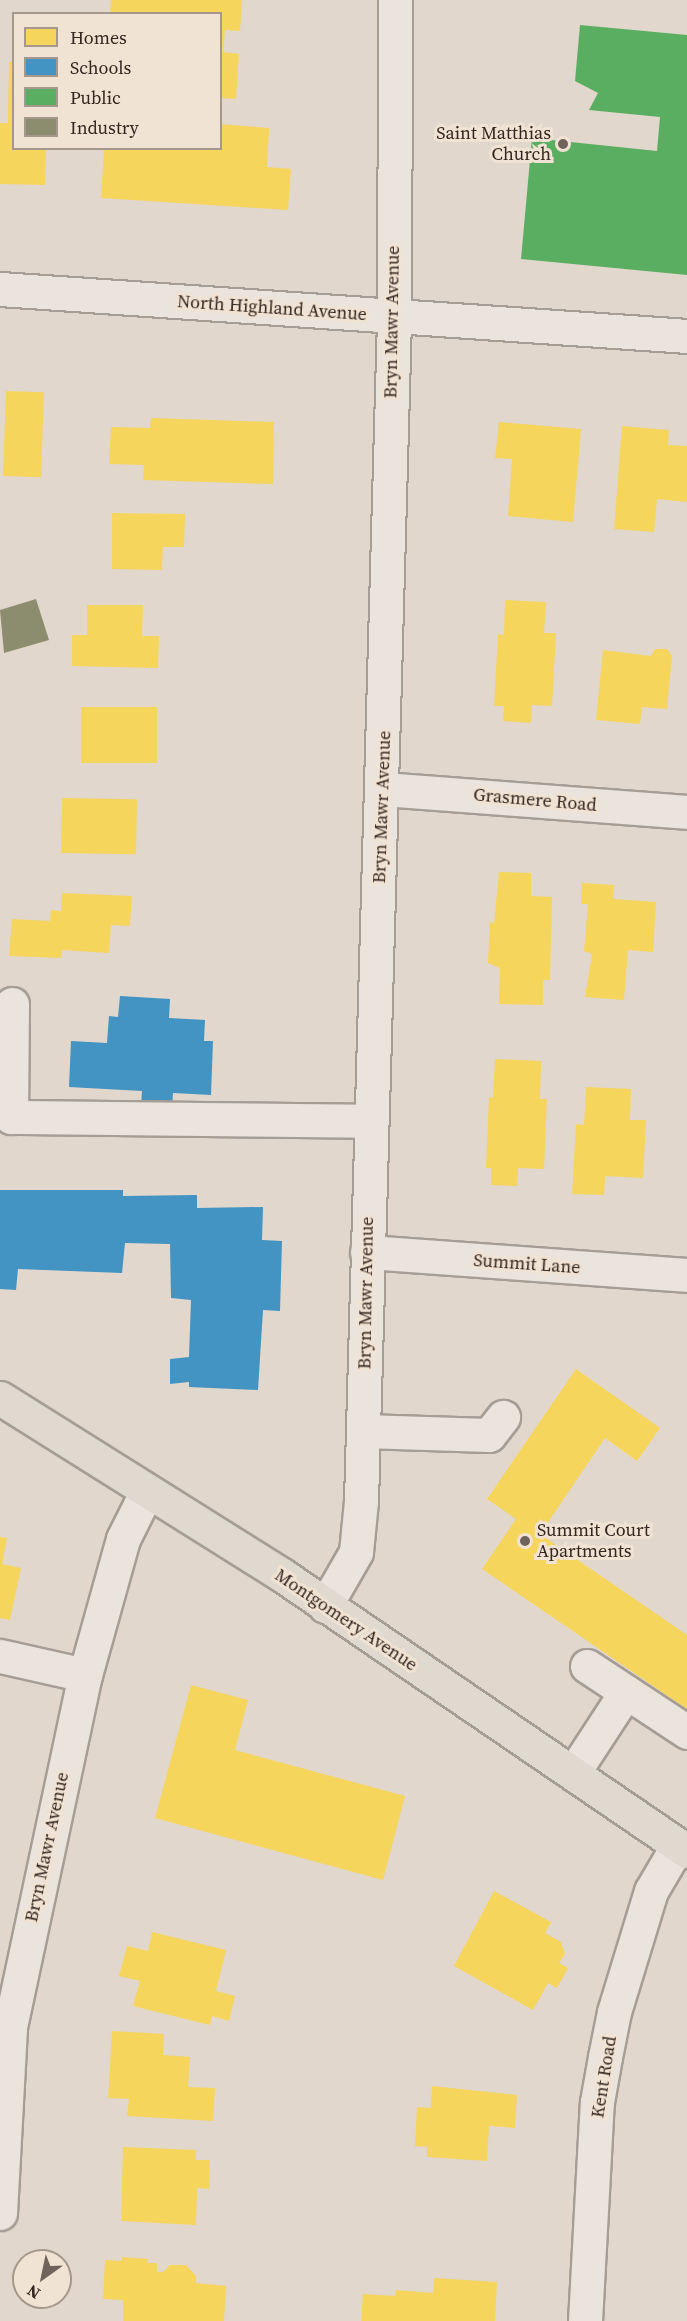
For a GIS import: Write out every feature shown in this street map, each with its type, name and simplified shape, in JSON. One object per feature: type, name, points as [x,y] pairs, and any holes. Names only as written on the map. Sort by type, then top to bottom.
[{"type":"main road","name":"Montgomery Avenue","points":[[0,1398],[326,1606],[683,1848]]},
{"type":"street","name":"Bryn Mawr Avenue","points":[[326,1606],[356,1552],[363,1431],[370,1121],[383,789],[394,317],[395,0]]},
{"type":"street","name":"North Highland Avenue","points":[[0,289],[687,336]]},
{"type":"street","name":"Grasmere Road","points":[[383,789],[687,812]]},
{"type":"street","points":[[12,1004],[11,1117],[370,1121]]},
{"type":"street","name":"Summit Lane","points":[[367,1252],[687,1275]]},
{"type":"street","points":[[363,1431],[489,1435],[503,1417]]},
{"type":"street","name":"Bryn Mawr Avenue","points":[[0,2213],[10,2027],[85,1675],[123,1539],[147,1491]]},
{"type":"street","points":[[0,1656],[85,1675]]},
{"type":"street","points":[[587,1666],[687,1732]]},
{"type":"street","points":[[573,1773],[626,1692]]},
{"type":"street","name":"Kent Road","points":[[585,2321],[597,2102],[614,2012],[651,1892],[683,1848]]},
{"type":"building: Homes","points":[[111,0],[242,0],[240,31],[225,30],[223,52],[239,54],[236,99],[222,98],[222,12],[110,12]]},
{"type":"building: Homes","points":[[9,62],[12,62],[12,150],[46,150],[45,185],[0,184],[0,123],[8,123]]},
{"type":"building: Homes","points":[[222,124],[269,128],[267,167],[291,169],[288,210],[101,198],[104,150],[222,150]]},
{"type":"building: Homes","points":[[6,391],[44,392],[41,477],[3,476]]},
{"type":"building: Homes","points":[[151,418],[274,422],[273,484],[143,480],[144,465],[109,464],[111,427],[150,428]]},
{"type":"building: Homes","points":[[499,422],[581,429],[573,522],[508,516],[512,459],[495,458]]},
{"type":"building: Homes","points":[[622,426],[669,430],[668,445],[687,446],[687,502],[657,499],[654,532],[614,529]]},
{"type":"building: Homes","points":[[112,513],[185,514],[184,547],[163,547],[162,570],[112,569]]},
{"type":"building: Homes","points":[[505,600],[546,602],[544,633],[556,633],[552,706],[532,705],[531,723],[503,721],[504,706],[494,706],[498,634],[504,635]]},
{"type":"building: Homes","points":[[87,605],[143,605],[142,636],[159,636],[158,668],[72,666],[72,635],[87,635]]},
{"type":"building: Homes","points":[[655,649],[667,649],[672,656],[667,709],[642,707],[640,724],[596,720],[603,650],[651,656]]},
{"type":"building: Homes","points":[[81,707],[157,707],[157,763],[81,763]]},
{"type":"building: Homes","points":[[62,798],[137,799],[136,854],[61,853]]},
{"type":"building: Homes","points":[[499,872],[531,873],[531,896],[552,897],[550,980],[543,980],[543,1005],[499,1004],[500,968],[488,963],[490,922],[494,924]]},
{"type":"building: Homes","points":[[582,883],[614,885],[613,899],[656,902],[653,952],[628,950],[624,1000],[585,997],[592,954],[584,951],[588,904],[581,904]]},
{"type":"building: Homes","points":[[62,893],[132,896],[130,926],[111,925],[109,953],[62,950],[61,958],[9,956],[12,919],[50,921],[51,910],[61,911]]},
{"type":"building: Homes","points":[[495,1059],[541,1061],[540,1099],[547,1099],[544,1169],[518,1168],[517,1186],[491,1185],[491,1168],[486,1168],[489,1097],[493,1098]]},
{"type":"building: Homes","points":[[586,1087],[631,1089],[630,1120],[646,1120],[643,1178],[605,1176],[604,1195],[572,1194],[576,1124],[584,1125]]},
{"type":"building: Homes","name":"Summit Court Apartments","points":[[576,1369],[660,1428],[637,1461],[605,1438],[540,1534],[687,1635],[687,1709],[482,1569],[516,1519],[487,1499]]},
{"type":"building: Homes","points":[[0,1537],[7,1538],[2,1564],[21,1568],[10,1620],[0,1618]]},
{"type":"building: Homes","points":[[191,1685],[248,1700],[235,1750],[405,1796],[383,1880],[155,1818]]},
{"type":"building: Homes","points":[[494,1891],[551,1922],[545,1933],[561,1942],[565,1954],[559,1963],[568,1968],[557,1988],[548,1983],[533,2010],[454,1966]]},
{"type":"building: Homes","points":[[152,1932],[226,1950],[216,1991],[235,1996],[229,2021],[212,2016],[210,2025],[133,2006],[140,1981],[119,1976],[127,1946],[148,1951]]},
{"type":"building: Homes","points":[[112,2031],[164,2034],[163,2055],[190,2057],[188,2087],[215,2088],[213,2121],[127,2116],[129,2099],[108,2098]]},
{"type":"building: Homes","points":[[432,2086],[517,2095],[515,2128],[489,2126],[487,2161],[427,2157],[427,2147],[415,2146],[417,2107],[431,2108]]},
{"type":"building: Homes","points":[[123,2147],[196,2150],[196,2160],[210,2160],[209,2189],[197,2188],[196,2225],[121,2221]]},
{"type":"building: Homes","points":[[122,2257],[148,2259],[147,2263],[157,2263],[157,2272],[163,2272],[170,2265],[186,2265],[196,2276],[196,2283],[226,2286],[224,2321],[123,2321],[123,2300],[103,2299],[105,2260],[122,2261]]},
{"type":"building: Homes","points":[[434,2278],[497,2282],[495,2321],[361,2321],[363,2294],[395,2296],[396,2290],[433,2293]]},
{"type":"building: Schools","points":[[120,996],[170,999],[169,1018],[205,1020],[204,1041],[213,1041],[211,1095],[173,1093],[172,1107],[141,1106],[142,1091],[69,1087],[71,1041],[107,1043],[109,1016],[118,1017]]},
{"type":"building: Schools","points":[[0,1190],[123,1190],[123,1196],[197,1195],[197,1208],[263,1207],[262,1240],[282,1241],[280,1311],[263,1310],[258,1390],[189,1387],[189,1382],[170,1384],[170,1359],[189,1357],[191,1300],[171,1298],[170,1244],[125,1243],[122,1273],[18,1269],[16,1290],[0,1289]]},
{"type":"building: Public","name":"Saint Matthias Church","points":[[580,25],[687,35],[687,275],[521,259],[532,138],[657,151],[660,117],[589,110],[598,93],[575,81]]},
{"type":"building: Industry","points":[[36,599],[49,640],[4,653],[0,610]]},
{"type":"place","name":"Saint Matthias Church","points":[[563,144]]},
{"type":"place","name":"Summit Court Apartments","points":[[525,1541]]}]
